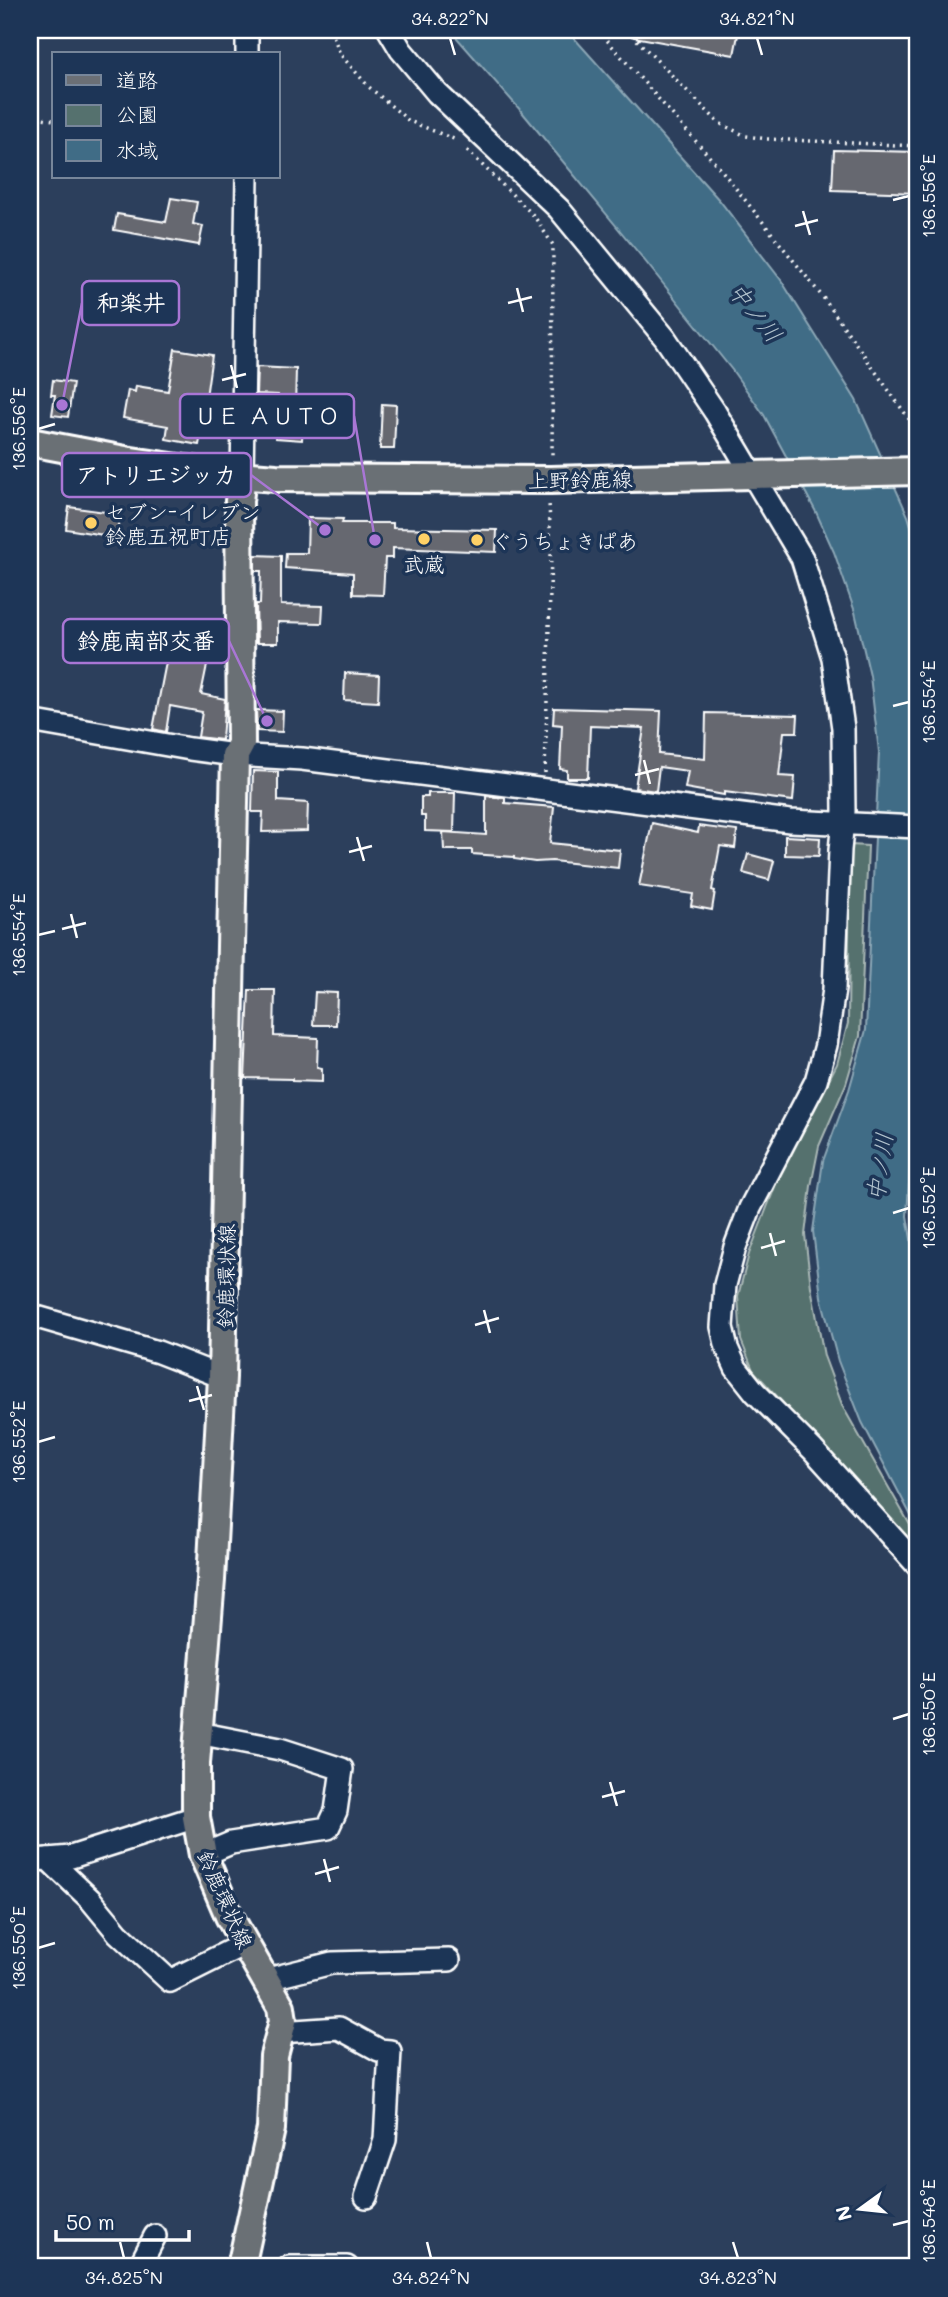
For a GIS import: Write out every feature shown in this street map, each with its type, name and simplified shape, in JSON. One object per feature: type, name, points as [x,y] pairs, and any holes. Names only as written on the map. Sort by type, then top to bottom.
[{"type":"main road","points":[[30,442],[125,460],[242,476]]},
{"type":"main road","name":"上野鈴鹿線","points":[[242,476],[550,480],[918,471]]},
{"type":"main road","name":"鈴鹿環状線","points":[[241,2267],[271,2129],[274,2056],[283,2021],[281,2007],[229,1916],[203,1855],[196,1817],[198,1733],[211,1580],[222,1377],[235,755],[241,744],[239,501],[242,476]]},
{"type":"street","points":[[247,30],[247,52]]},
{"type":"street","points":[[389,30],[401,50],[437,93],[559,209],[649,319],[715,412],[744,463],[757,475],[802,558],[833,658],[843,728],[845,819],[834,989],[826,1045],[816,1082],[750,1208],[735,1247],[724,1285],[722,1327],[736,1368],[755,1392],[813,1450],[918,1566]]},
{"type":"street","points":[[242,476],[247,178]]},
{"type":"street","points":[[30,721],[235,755],[302,758],[545,788],[662,806],[790,821],[845,819],[918,827]]},
{"type":"street","points":[[30,1315],[158,1352],[222,1377]]},
{"type":"street","points":[[198,1733],[280,1749],[342,1769],[336,1811],[328,1828],[231,1843],[203,1855]]},
{"type":"street","points":[[39,1859],[71,1857],[196,1817]]},
{"type":"street","points":[[39,1859],[90,1899],[118,1933],[170,1981],[244,1944]]},
{"type":"street","points":[[264,1980],[332,1964],[449,1960]]},
{"type":"street","points":[[280,2032],[339,2028],[379,2050],[390,2051],[385,2140],[366,2197]]},
{"type":"street","points":[[139,2267],[155,2235]]},
{"type":"street","points":[[289,2267],[347,2267]]},
{"type":"path","points":[[331,30],[340,54],[369,87],[409,121],[454,138],[534,216],[553,245],[551,555],[545,788]]},
{"type":"path","points":[[598,30],[722,171],[816,290],[918,435]]},
{"type":"path","points":[[627,30],[719,123],[746,136],[918,146]]},
{"type":"path","points":[[639,40],[641,30]]},
{"type":"path","points":[[30,116],[52,120]]},
{"type":"green space","points":[[850,845],[868,846],[860,1036],[846,1084],[819,1146],[805,1235],[811,1287],[824,1356],[843,1407],[918,1539],[918,1551],[753,1370],[741,1340],[738,1296],[749,1254],[780,1174],[837,1064],[848,1023]]},
{"type":"water","name":"中ノ川","points":[[450,30],[567,30],[720,201],[781,280],[856,400],[908,516],[918,549],[918,1135],[910,1167],[907,1216],[918,1279],[918,1529],[862,1422],[838,1361],[821,1297],[813,1231],[823,1161],[849,1090],[866,1030],[879,752],[870,676],[855,612],[834,552],[816,512],[764,415],[732,370],[641,256]]},
{"type":"building","points":[[634,30],[739,30],[734,55],[634,37]]},
{"type":"building","points":[[834,150],[918,152],[918,193],[832,190]]},
{"type":"building","points":[[171,198],[197,202],[193,224],[203,226],[199,245],[114,230],[117,214],[166,222]]},
{"type":"building","points":[[175,349],[212,355],[206,397],[214,399],[209,425],[203,423],[199,445],[166,439],[168,426],[123,418],[128,390],[135,392],[136,386],[168,391]]},
{"type":"building","points":[[257,367],[296,369],[295,408],[304,409],[302,440],[276,438],[278,395],[256,394]]},
{"type":"building","points":[[53,380],[73,383],[68,417],[52,415],[55,395],[51,395]]},
{"type":"building","points":[[382,404],[396,405],[394,449],[380,449]]},
{"type":"building","points":[[69,507],[120,514],[116,537],[66,529]]},
{"type":"building","points":[[308,518],[343,519],[342,523],[393,523],[393,528],[497,530],[496,552],[393,548],[393,558],[385,558],[383,595],[353,594],[353,573],[285,568],[286,553],[307,553]]},
{"type":"building","points":[[255,555],[281,556],[281,605],[323,606],[322,623],[278,622],[278,643],[257,643],[256,604],[260,604],[261,571],[255,571]]},
{"type":"building","points":[[168,652],[208,660],[201,694],[225,699],[222,740],[198,737],[202,712],[170,706],[166,732],[153,729]]},
{"type":"building","points":[[345,673],[379,675],[378,702],[344,700]]},
{"type":"building","points":[[554,708],[661,711],[659,754],[705,759],[706,713],[798,715],[797,732],[784,732],[779,776],[795,777],[793,801],[724,792],[724,795],[685,788],[688,771],[659,767],[656,791],[635,788],[644,728],[590,726],[588,778],[567,778],[567,770],[560,769],[562,725],[553,724]]},
{"type":"building","points":[[256,710],[283,711],[282,732],[257,731]]},
{"type":"building","points":[[253,771],[278,772],[278,801],[308,803],[307,831],[262,832],[263,812],[252,812]]},
{"type":"building","points":[[428,793],[455,793],[454,832],[425,831],[425,816],[421,816],[421,797],[428,797]]},
{"type":"building","points":[[486,796],[505,798],[505,803],[554,807],[550,843],[620,850],[618,868],[552,861],[535,862],[514,857],[472,854],[472,850],[444,850],[443,832],[486,835]]},
{"type":"building","points":[[652,823],[698,833],[699,826],[737,831],[735,848],[720,846],[712,890],[715,891],[712,910],[691,906],[693,894],[639,886]]},
{"type":"building","points":[[785,836],[820,838],[819,856],[785,855]]},
{"type":"building","points":[[748,854],[774,861],[769,880],[743,873]]},
{"type":"building","points":[[249,990],[275,990],[274,1036],[318,1038],[317,1067],[322,1068],[322,1082],[245,1078]]},
{"type":"building","points":[[315,992],[337,993],[336,1025],[313,1025]]},
{"type":"place","name":"和楽井","points":[[62,405]]},
{"type":"place","name":"セブン-イレブン 鈴鹿五祝町店","points":[[91,523]]},
{"type":"place","name":"アトリエジッカ","points":[[325,530]]},
{"type":"place","name":"武蔵","points":[[424,539]]},
{"type":"place","name":"ＵＥ ＡＵＴＯ","points":[[375,540]]},
{"type":"place","name":"ぐうちょきぱあ","points":[[477,540]]},
{"type":"place","name":"鈴鹿南部交番","points":[[267,721]]}]
